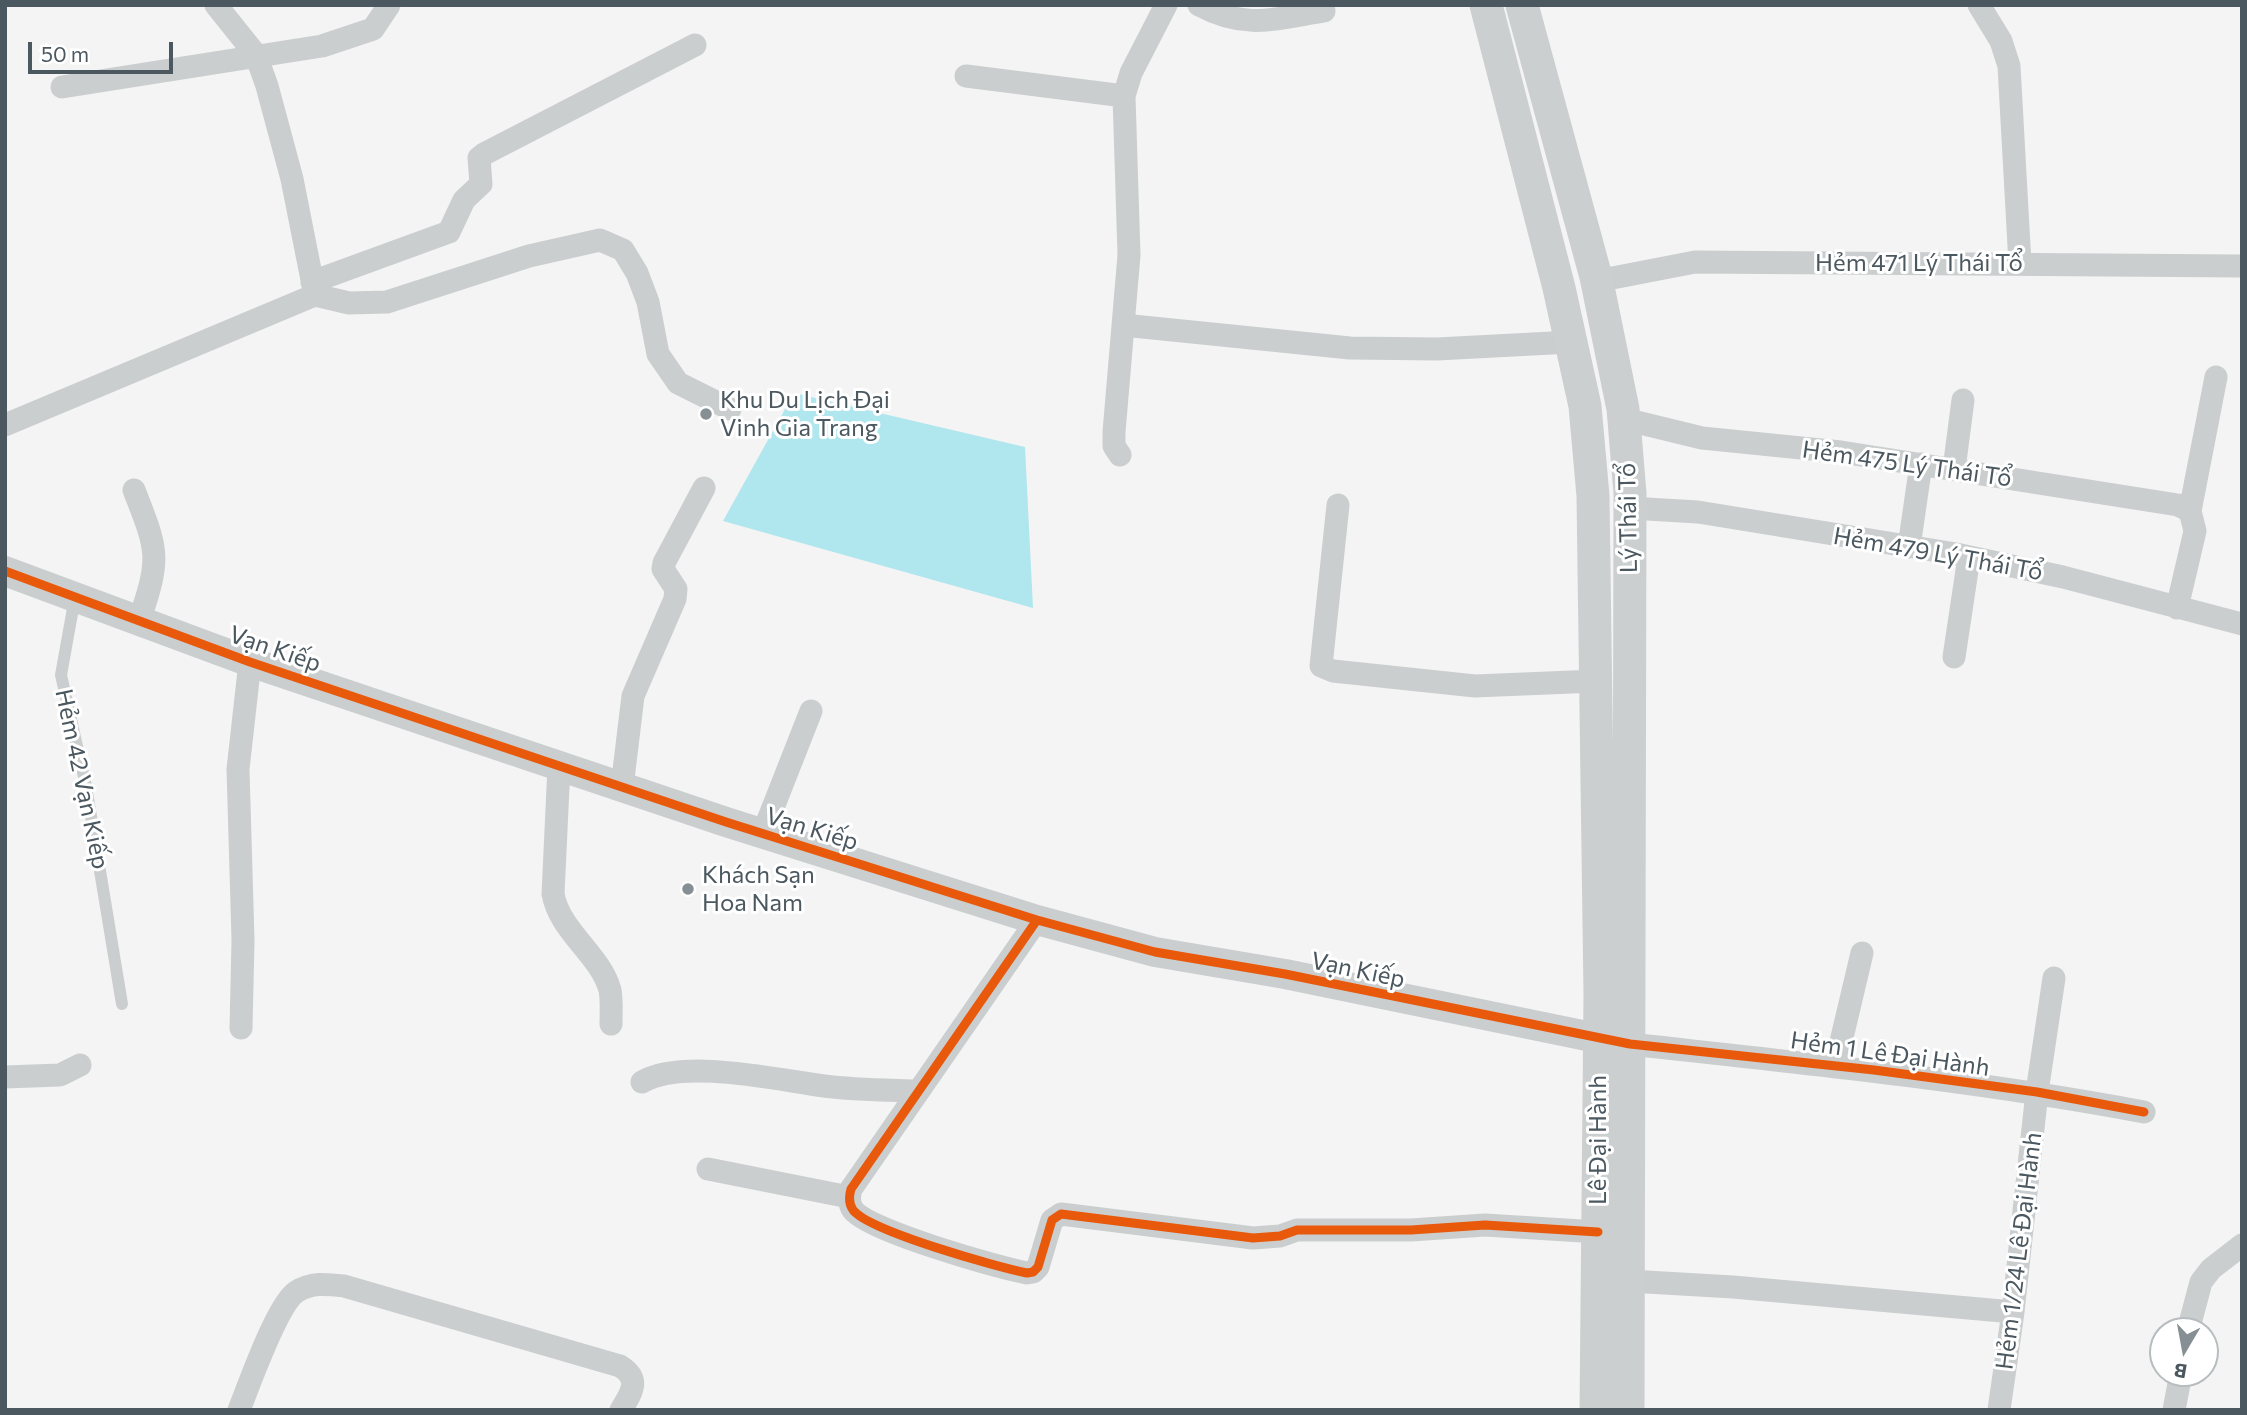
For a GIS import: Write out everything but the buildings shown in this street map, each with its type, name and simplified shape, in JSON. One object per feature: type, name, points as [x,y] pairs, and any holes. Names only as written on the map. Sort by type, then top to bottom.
[{"type":"main road","name":"Lý Thái Tổ","points":[[1486,5],[1585,406],[1593,496],[1596,681],[1614,1041]]},
{"type":"main road","name":"Lý Thái Tổ","points":[[1522,5],[1597,281],[1623,419],[1630,508],[1614,1041]]},
{"type":"main road","name":"Lê Đại Hành","points":[[1596,1410],[1598,1232],[1614,1041]]},
{"type":"main road","name":"Lê Đại Hành","points":[[1614,1041],[1629,1281],[1628,1410]]},
{"type":"street","points":[[216,5],[256,55],[292,179],[314,288]]},
{"type":"street","points":[[62,88],[322,46],[364,34],[380,23],[389,5]]},
{"type":"street","points":[[1120,455],[1114,446],[1114,432],[1129,255],[1124,96],[1135,65],[1166,5]]},
{"type":"street","points":[[1199,5],[1218,16],[1243,22],[1324,11]]},
{"type":"street","points":[[1979,5],[2001,41],[2009,66],[2020,264]]},
{"type":"street","points":[[5,425],[314,288],[449,232],[464,200],[481,184],[479,158],[484,154],[695,45]]},
{"type":"street","points":[[966,76],[1124,96]]},
{"type":"street","points":[[314,288],[349,303],[387,302],[528,256],[600,240],[623,250],[637,273],[648,302],[658,354],[678,383],[730,409]]},
{"type":"street","name":"Hẻm 471 Lý Thái Tổ","points":[[1597,281],[1695,262],[2242,266]]},
{"type":"street","points":[[1123,325],[1350,348],[1437,349],[1571,342]]},
{"type":"street","points":[[2177,608],[2195,531],[2190,511],[2216,377]]},
{"type":"street","points":[[1954,469],[1963,400]]},
{"type":"street","name":"Hẻm 475 Lý Thái Tổ","points":[[1623,419],[1702,438],[1841,452],[2163,501],[2190,511]]},
{"type":"street","points":[[1909,547],[1921,464]]},
{"type":"street","points":[[622,787],[633,696],[675,599],[676,589],[663,569],[664,562],[704,488]]},
{"type":"street","points":[[134,490],[155,543],[153,579],[139,621]]},
{"type":"street","points":[[1338,505],[1321,666],[1333,671],[1454,685],[1596,681]]},
{"type":"street","name":"Hẻm 479 Lý Thái Tổ","points":[[1630,508],[1698,512],[1969,557],[2063,577],[2242,624]]},
{"type":"street","points":[[1954,657],[1969,557]]},
{"type":"street","name":"Vạn Kiếp","points":[[5,570],[250,662],[622,787],[1037,920],[1155,952],[1285,974],[1614,1041]]},
{"type":"street","points":[[240,1028],[243,940],[238,769],[250,662]]},
{"type":"street","points":[[763,833],[811,711]]},
{"type":"street","points":[[559,766],[553,894],[559,914],[604,976],[610,991],[611,1024]]},
{"type":"street","points":[[1037,920],[868,1161],[849,1197],[854,1212],[890,1231],[1027,1273],[1034,1272],[1038,1267],[1052,1220],[1061,1214],[1253,1238],[1280,1237],[1297,1230],[1411,1230],[1485,1225],[1598,1232]]},
{"type":"street","points":[[1835,1067],[1862,953]]},
{"type":"street","name":"Hẻm 1/24 Lê Đại Hành","points":[[1999,1410],[2013,1312],[2037,1092],[2054,978]]},
{"type":"street","name":"Hẻm 1 Lê Đại Hành","points":[[1614,1041],[2037,1092],[2144,1112]]},
{"type":"street","points":[[5,1077],[60,1074],[80,1065]]},
{"type":"street","points":[[642,1082],[652,1076],[669,1074],[722,1073],[836,1087],[917,1091]]},
{"type":"street","points":[[708,1169],[849,1197]]},
{"type":"street","points":[[2192,1317],[2202,1282],[2211,1269],[2240,1250],[2242,1245]]},
{"type":"street","points":[[1629,1281],[1733,1287],[2013,1312]]},
{"type":"street","points":[[239,1410],[271,1332],[291,1296],[312,1285],[320,1284],[344,1286],[620,1366],[628,1371],[634,1384],[621,1410]]},
{"type":"street","points":[[2174,1410],[2178,1387]]},
{"type":"lane","name":"Hẻm 42 Vạn Kiếp","points":[[75,596],[61,675],[86,786],[122,1004]]},
{"type":"water","points":[[794,393],[1025,447],[1033,608],[723,521]]},
{"type":"cycle path","points":[[5,571],[250,662],[726,822],[1037,920],[1155,952],[1285,974],[1630,1044],[1874,1070],[2037,1092],[2144,1112]]},
{"type":"cycle path","points":[[1037,920],[851,1189],[851,1207],[864,1218],[907,1238],[1027,1273],[1038,1267],[1052,1220],[1061,1214],[1253,1238],[1280,1236],[1297,1230],[1411,1230],[1485,1225],[1598,1232]]},
{"type":"place","name":"Khu Du Lịch Đại Vinh Gia Trang","points":[[706,414]]},
{"type":"place","name":"Khách Sạn Hoa Nam","points":[[688,889]]}]
